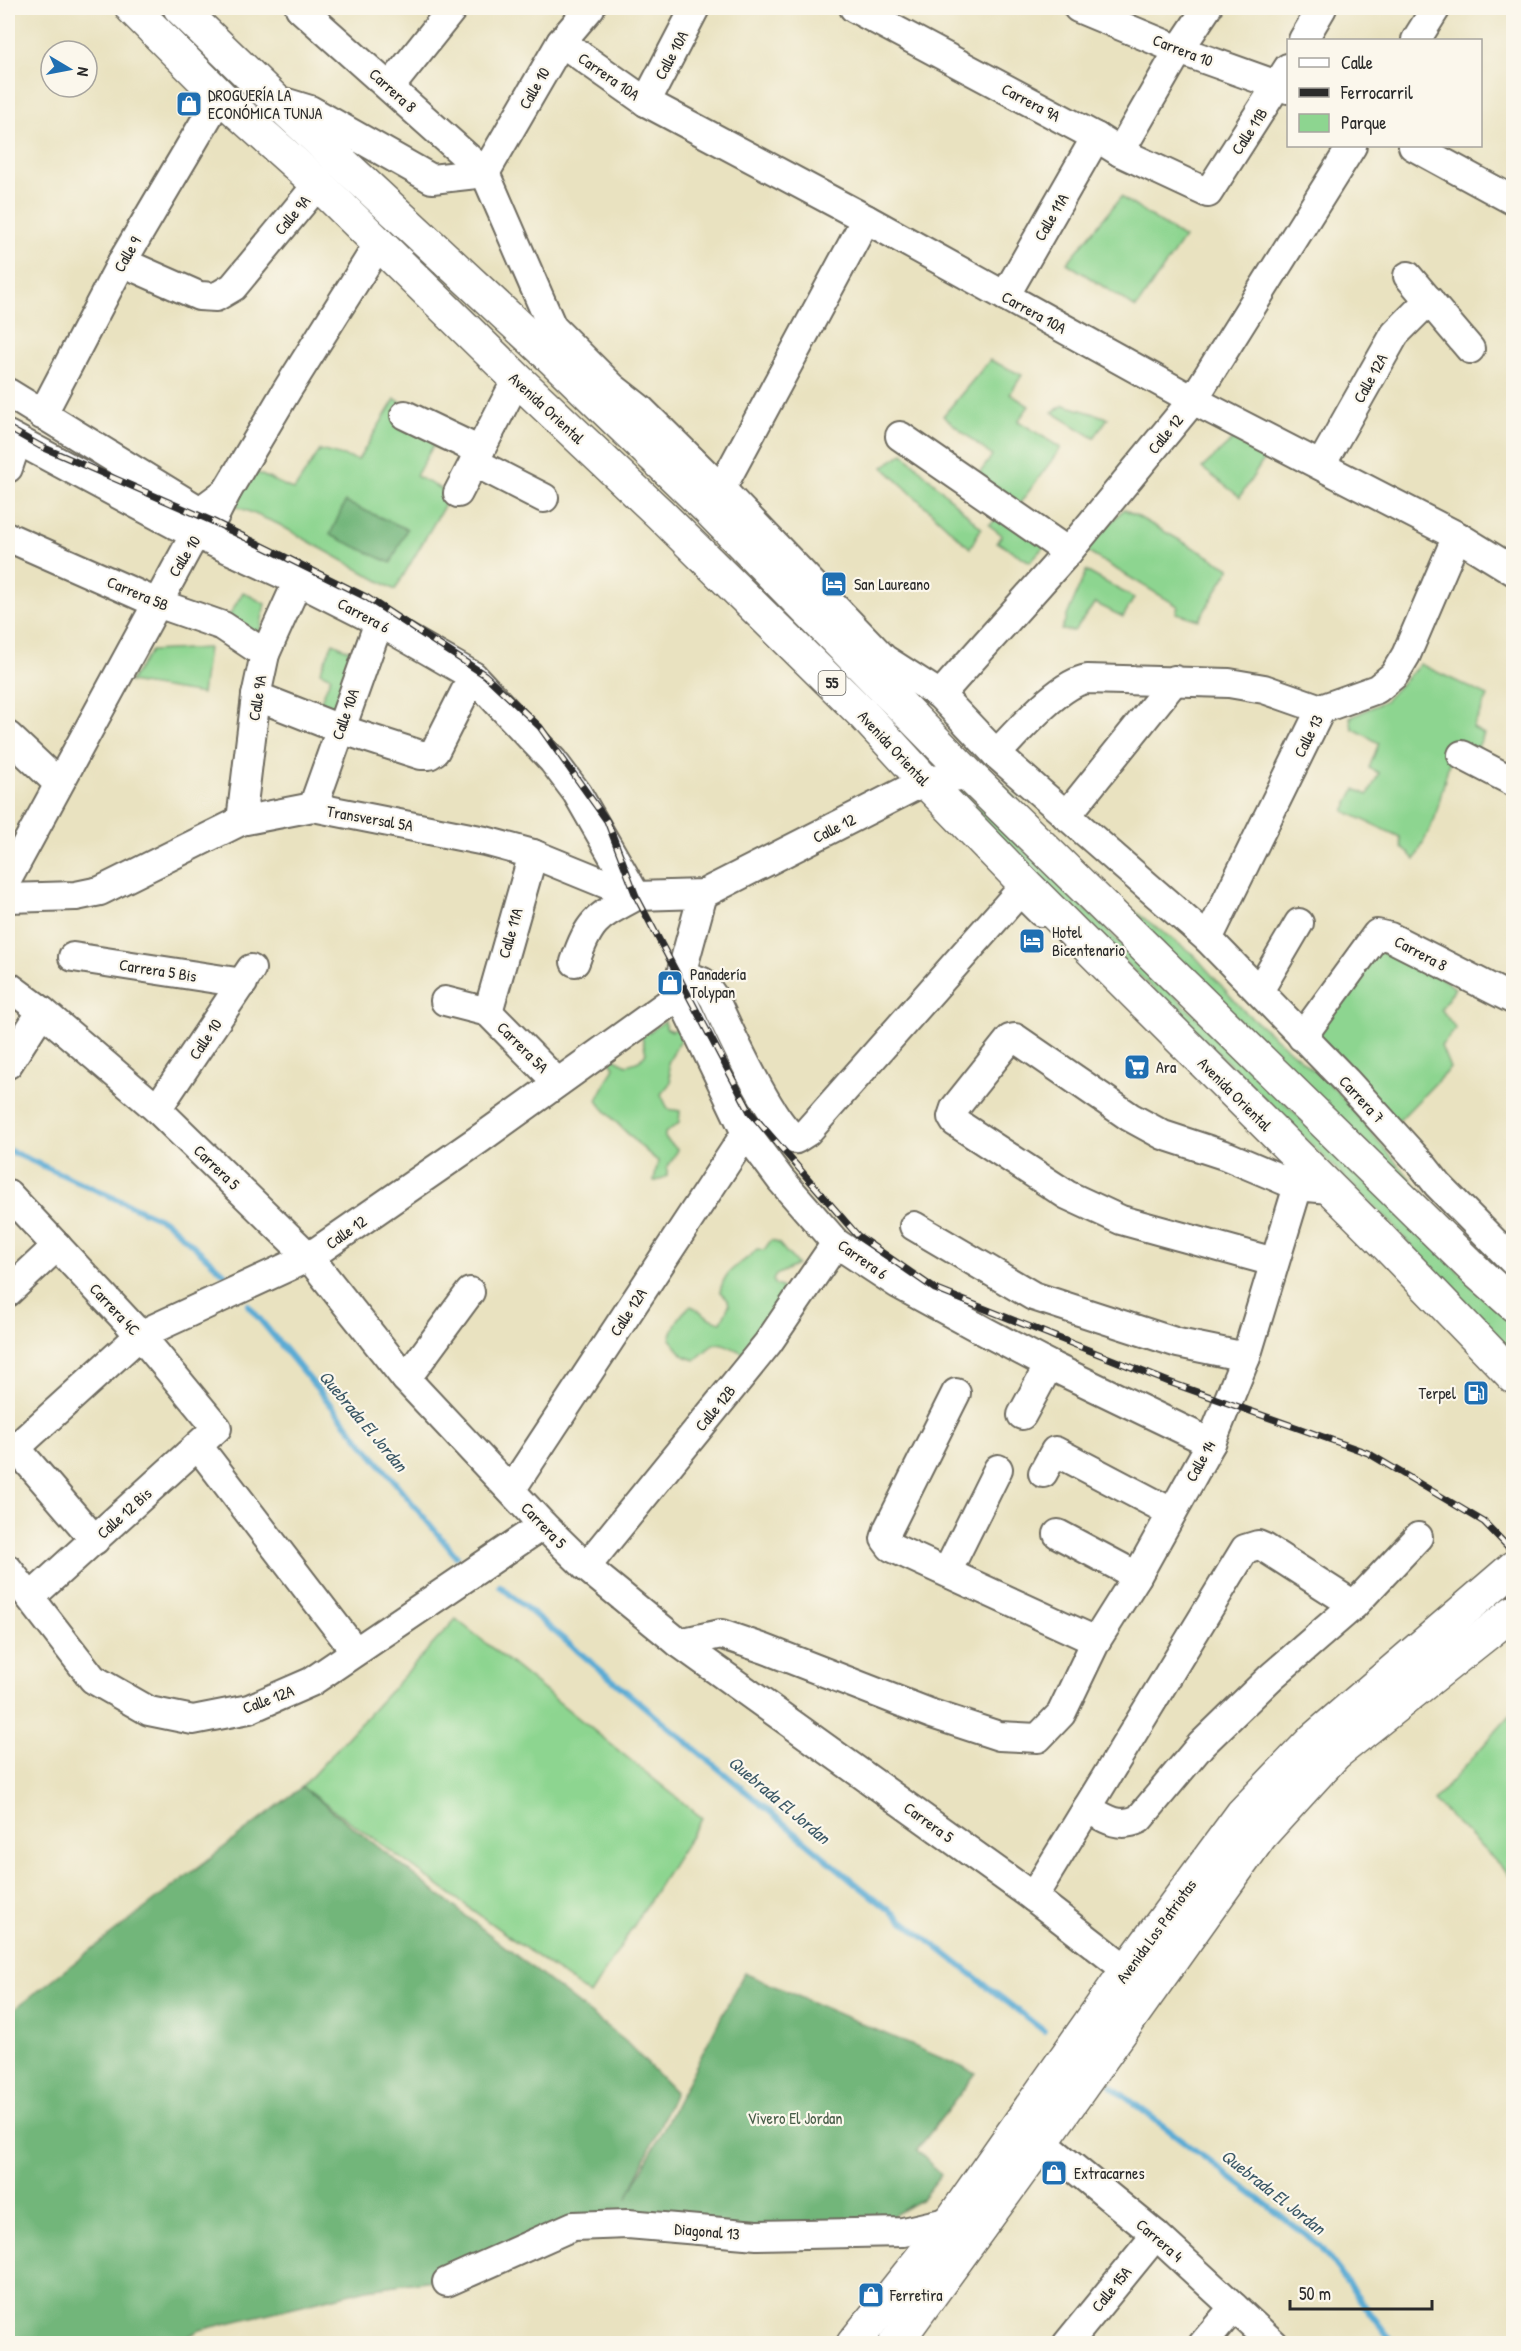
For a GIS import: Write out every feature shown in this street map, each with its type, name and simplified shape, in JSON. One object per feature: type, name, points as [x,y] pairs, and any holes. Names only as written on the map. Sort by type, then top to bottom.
[{"type":"main road","name":"Avenida Oriental","points":[[132,8],[220,96],[318,184],[378,245],[693,546],[865,716],[1314,1188],[1386,1244],[1514,1377]]},
{"type":"main road","name":"Avenida Oriental","points":[[180,8],[274,99],[553,359],[714,498],[969,775],[1478,1273],[1514,1305]]},
{"type":"main road","name":"Avenida Los Patriotas","points":[[854,2343],[962,2229],[1046,2119],[1139,1978],[1242,1814],[1314,1739],[1514,1567]]},
{"type":"main road","name":"Avenida Los Patriotas","points":[[1139,1978],[1261,1835],[1335,1754],[1514,1612]]},
{"type":"main road","name":"Avenida Los Patriotas","points":[[894,2343],[962,2229],[1046,2119]]},
{"type":"street","name":"Carrera 8","points":[[301,8],[485,173],[552,327],[553,359]]},
{"type":"street","points":[[390,87],[453,8]]},
{"type":"street","name":"Calle 10","points":[[485,173],[561,42],[590,8]]},
{"type":"street","name":"Calle 10A","points":[[646,102],[695,8]]},
{"type":"street","name":"Carrera 9A","points":[[854,8],[1120,152],[1208,193]]},
{"type":"street","name":"Carrera 10","points":[[1078,8],[1179,50],[1285,80]]},
{"type":"street","points":[[1120,152],[1179,50],[1207,8]]},
{"type":"street","points":[[1304,39],[1322,8]]},
{"type":"street","points":[[1417,39],[1436,8]]},
{"type":"street","name":"Carrera 10A","points":[[561,42],[646,102],[866,219],[1193,400],[1457,536],[1514,571]]},
{"type":"street","name":"Calle 11B","points":[[1208,193],[1285,80]]},
{"type":"street","name":"Calle 9","points":[[42,415],[122,262],[220,96]]},
{"type":"street","points":[[274,99],[310,110],[432,179],[485,173]]},
{"type":"street","name":"Calle 11A","points":[[1005,297],[1096,137]]},
{"type":"street","name":"Calle 12","points":[[940,695],[1068,552],[1193,400],[1351,147]]},
{"type":"street","points":[[1415,147],[1514,201]]},
{"type":"street","name":"Calle 9A","points":[[122,262],[199,296],[216,297],[233,287],[318,184]]},
{"type":"street","points":[[714,498],[866,219]]},
{"type":"street","name":"Calle 10","points":[[8,878],[195,534],[212,521],[226,491],[378,245]]},
{"type":"street","points":[[1408,276],[1470,349]]},
{"type":"street","name":"Calle 12A","points":[[1321,465],[1395,334],[1429,300]]},
{"type":"street","name":"Avenida Oriental","points":[[552,327],[612,387],[639,409],[714,498],[884,659],[940,695],[996,754],[1208,939]]},
{"type":"street","points":[[458,494],[517,379]]},
{"type":"street","points":[[8,393],[200,511],[226,491]]},
{"type":"street","points":[[405,415],[544,498]]},
{"type":"street","points":[[900,436],[1068,552]]},
{"type":"street","points":[[8,468],[12,438]]},
{"type":"street","name":"Carrera 6","points":[[12,438],[195,534],[298,581],[378,622],[473,676],[513,717],[565,777],[636,896]]},
{"type":"street","name":"Calle 13","points":[[1208,939],[1321,709],[1377,689],[1394,675],[1406,655],[1457,536]]},
{"type":"street","name":"Carrera 5B","points":[[8,537],[157,603],[223,626],[265,654]]},
{"type":"street","name":"Calle 9A","points":[[241,821],[256,696],[265,654],[298,581]]},
{"type":"street","name":"Calle 10A","points":[[313,807],[378,622]]},
{"type":"street","points":[[256,696],[340,729],[421,755],[429,755],[435,751],[473,676]]},
{"type":"street","points":[[996,754],[1060,691],[1076,680],[1106,678],[1229,684],[1264,689],[1321,709]]},
{"type":"street","points":[[1066,816],[1175,680]]},
{"type":"street","points":[[8,736],[58,783]]},
{"type":"street","points":[[1462,755],[1514,782]]},
{"type":"street","name":"Calle 12","points":[[703,894],[925,781],[969,775]]},
{"type":"street","name":"Transversal 5A","points":[[8,898],[76,896],[100,891],[241,821],[313,807],[444,832],[533,854],[636,896],[703,894]]},
{"type":"street","name":"Calle 11A","points":[[488,1012],[533,854]]},
{"type":"street","name":"Calle 12","points":[[12,1451],[140,1335],[309,1257],[680,995],[695,979],[703,982],[714,998],[775,1114],[790,1135],[796,1139],[807,1132],[1020,891],[1049,921],[1056,915]]},
{"type":"street","points":[[680,995],[680,978],[703,894]]},
{"type":"street","points":[[575,962],[584,934],[601,915],[636,896]]},
{"type":"street","points":[[1259,991],[1299,923]]},
{"type":"street","name":"Carrera 8","points":[[1302,1038],[1377,934],[1390,937],[1514,1000]]},
{"type":"street","name":"Carrera 7","points":[[1208,939],[1346,1081],[1424,1166],[1438,1185],[1511,1255]]},
{"type":"street","name":"Carrera 5 Bis","points":[[73,957],[248,975]]},
{"type":"street","name":"Calle 10","points":[[157,1109],[248,975]]},
{"type":"street","name":"Carrera 5","points":[[8,986],[42,1011],[157,1109],[309,1257],[406,1379],[543,1525],[586,1567],[679,1643],[1033,1897],[1139,1978]]},
{"type":"street","name":"Carrera 6","points":[[680,995],[746,1133],[781,1180],[836,1243],[898,1284],[1049,1365],[1211,1443]]},
{"type":"street","points":[[445,1001],[488,1012]]},
{"type":"street","points":[[8,1064],[42,1011]]},
{"type":"street","name":"Carrera 5A","points":[[488,1012],[557,1082]]},
{"type":"street","points":[[1274,1263],[1121,1220],[1067,1194],[955,1122],[952,1117],[955,1108],[1010,1039],[1015,1038],[1130,1116],[1163,1135],[1314,1188]]},
{"type":"street","name":"Calle 12A","points":[[511,1490],[746,1133]]},
{"type":"street","name":"Calle 14","points":[[679,1643],[721,1634],[932,1714],[999,1736],[1038,1738],[1061,1714],[1096,1641],[1137,1576],[1211,1443],[1246,1357],[1274,1263],[1314,1188]]},
{"type":"street","name":"Carrera 4C","points":[[8,1194],[140,1335],[355,1651]]},
{"type":"street","points":[[914,1226],[1034,1296],[1178,1343],[1246,1357]]},
{"type":"street","name":"Calle 12B","points":[[586,1567],[768,1343],[836,1243]]},
{"type":"street","points":[[8,1292],[57,1246]]},
{"type":"street","points":[[406,1379],[470,1292]]},
{"type":"street","points":[[1022,1415],[1049,1365]]},
{"type":"street","points":[[956,1393],[885,1539],[891,1547],[1096,1641]]},
{"type":"street","name":"Calle 12 Bis","points":[[31,1597],[208,1437]]},
{"type":"street","points":[[12,1451],[95,1540]]},
{"type":"street","points":[[1043,1473],[1055,1451],[1171,1512]]},
{"type":"street","points":[[947,1572],[998,1469]]},
{"type":"street","name":"Calle 12A","points":[[8,1569],[93,1679],[148,1711],[193,1720],[249,1709],[311,1682],[543,1525]]},
{"type":"street","points":[[1058,1534],[1137,1576]]},
{"type":"street","points":[[1087,1808],[1110,1821],[1119,1823],[1130,1824],[1139,1819],[1201,1745],[1271,1677],[1354,1605],[1418,1537]]},
{"type":"street","points":[[1033,1897],[1245,1549],[1258,1545],[1264,1548],[1354,1605]]},
{"type":"street","name":"Carrera 4","points":[[1046,2119],[1156,2235],[1274,2343]]},
{"type":"street","name":"Diagonal 13","points":[[447,2282],[573,2226],[628,2224],[758,2235],[962,2229]]},
{"type":"street","name":"Calle 15A","points":[[1067,2343],[1156,2235]]},
{"type":"street","points":[[1203,2343],[1234,2307]]},
{"type":"green space","points":[[1121,197],[1184,238],[1136,308],[1067,263]]},
{"type":"green space","points":[[990,360],[1022,375],[1010,394],[1029,406],[1018,421],[1061,448],[1015,510],[976,478],[992,456],[943,416]]},
{"type":"green space","points":[[395,399],[479,442],[467,461],[433,446],[416,476],[451,494],[395,590],[278,524],[231,504],[253,471],[294,490],[320,450],[358,460]]},
{"type":"green space","points":[[1064,405],[1108,418],[1094,438],[1052,412]]},
{"type":"green space","points":[[1238,435],[1270,450],[1240,497],[1202,468]]},
{"type":"green space","points":[[903,453],[981,528],[970,548],[883,467]]},
{"type":"green space","points":[[345,502],[407,529],[391,563],[330,535]]},
{"type":"green space","points":[[1124,509],[1230,568],[1199,620],[1176,613],[1178,606],[1084,550]]},
{"type":"green space","points":[[1007,511],[1047,543],[1030,562],[997,542],[1002,535],[989,525]]},
{"type":"green space","points":[[1086,571],[1134,598],[1123,617],[1095,603],[1074,631],[1061,630]]},
{"type":"green space","points":[[243,592],[265,604],[257,646],[223,626]]},
{"type":"green space","points":[[333,643],[368,659],[339,728],[314,717],[331,677],[320,672]]},
{"type":"green space","points":[[208,648],[202,694],[129,682],[151,651]]},
{"type":"green space","points":[[1420,664],[1488,696],[1473,728],[1484,734],[1476,751],[1450,759],[1435,818],[1415,860],[1402,847],[1400,837],[1344,811],[1355,789],[1368,795],[1379,773],[1369,768],[1379,743],[1352,728],[1350,718],[1385,701]]},
{"type":"green space","points":[[993,773],[1056,842],[1115,897],[1194,955],[1243,1010],[1335,1089],[1416,1186],[1513,1286],[985,774]]},
{"type":"green space","points":[[952,780],[1513,1324],[1513,1362],[1392,1224],[946,786]]},
{"type":"green space","points":[[1379,935],[1455,988],[1441,1009],[1456,1029],[1441,1046],[1450,1068],[1390,1130],[1306,1039]]},
{"type":"green space","points":[[665,1021],[666,1028],[672,1031],[680,1024],[684,1033],[668,1063],[671,1082],[661,1094],[668,1109],[680,1111],[679,1123],[665,1133],[665,1138],[678,1150],[667,1168],[667,1176],[654,1181],[658,1161],[606,1112],[597,1100],[614,1067],[609,1060],[611,1057],[627,1065],[639,1061],[646,1053],[642,1037]]},
{"type":"green space","points":[[771,1240],[777,1242],[797,1265],[776,1275],[773,1280],[775,1285],[787,1293],[782,1311],[743,1353],[726,1345],[717,1344],[695,1360],[684,1356],[670,1339],[680,1316],[691,1306],[721,1322],[729,1305],[728,1300],[720,1292],[722,1283],[734,1268],[757,1249],[764,1250]]},
{"type":"green space","points":[[456,1619],[702,1818],[590,1995],[302,1787]]},
{"type":"green space","points":[[1513,1712],[1514,1878],[1434,1801]]},
{"type":"green space","name":"Vivero El Jordan","points":[[302,1787],[625,2041],[675,2092],[627,2199],[744,1973],[976,2073],[917,2150],[941,2175],[922,2199],[884,2221],[757,2235],[619,2216],[463,2276],[367,2289],[200,2330],[176,2343],[8,2344],[8,2014]]},
{"type":"waterway","name":"Quebrada El Jordan","points":[[8,1150],[167,1222],[225,1274]]},
{"type":"waterway","name":"Quebrada El Jordan","points":[[248,1305],[456,1556]]},
{"type":"waterway","name":"Quebrada El Jordan","points":[[500,1586],[860,1887],[1044,2031]]},
{"type":"waterway","name":"Quebrada El Jordan","points":[[1111,2086],[1318,2244],[1394,2344]]},
{"type":"railway","points":[[8,428],[40,446],[212,521],[366,597],[485,675],[540,727],[607,821],[636,896],[750,1112],[858,1236],[935,1289],[1169,1382],[1368,1453],[1484,1522],[1514,1553]]},
{"type":"place","name":"DROGUERÍA LA ECONÓMICA TUNJA","points":[[189,104]]},
{"type":"place","name":"San Laureano","points":[[834,584]]},
{"type":"place","name":"Hotel Bicentenario","points":[[1032,941]]},
{"type":"place","name":"Panadería Tolypan","points":[[670,983]]},
{"type":"place","name":"Ara","points":[[1137,1067]]},
{"type":"place","name":"Terpel","points":[[1476,1393]]},
{"type":"place","name":"Extracarnes","points":[[1054,2173]]},
{"type":"place","name":"Ferretira","points":[[871,2295]]}]
